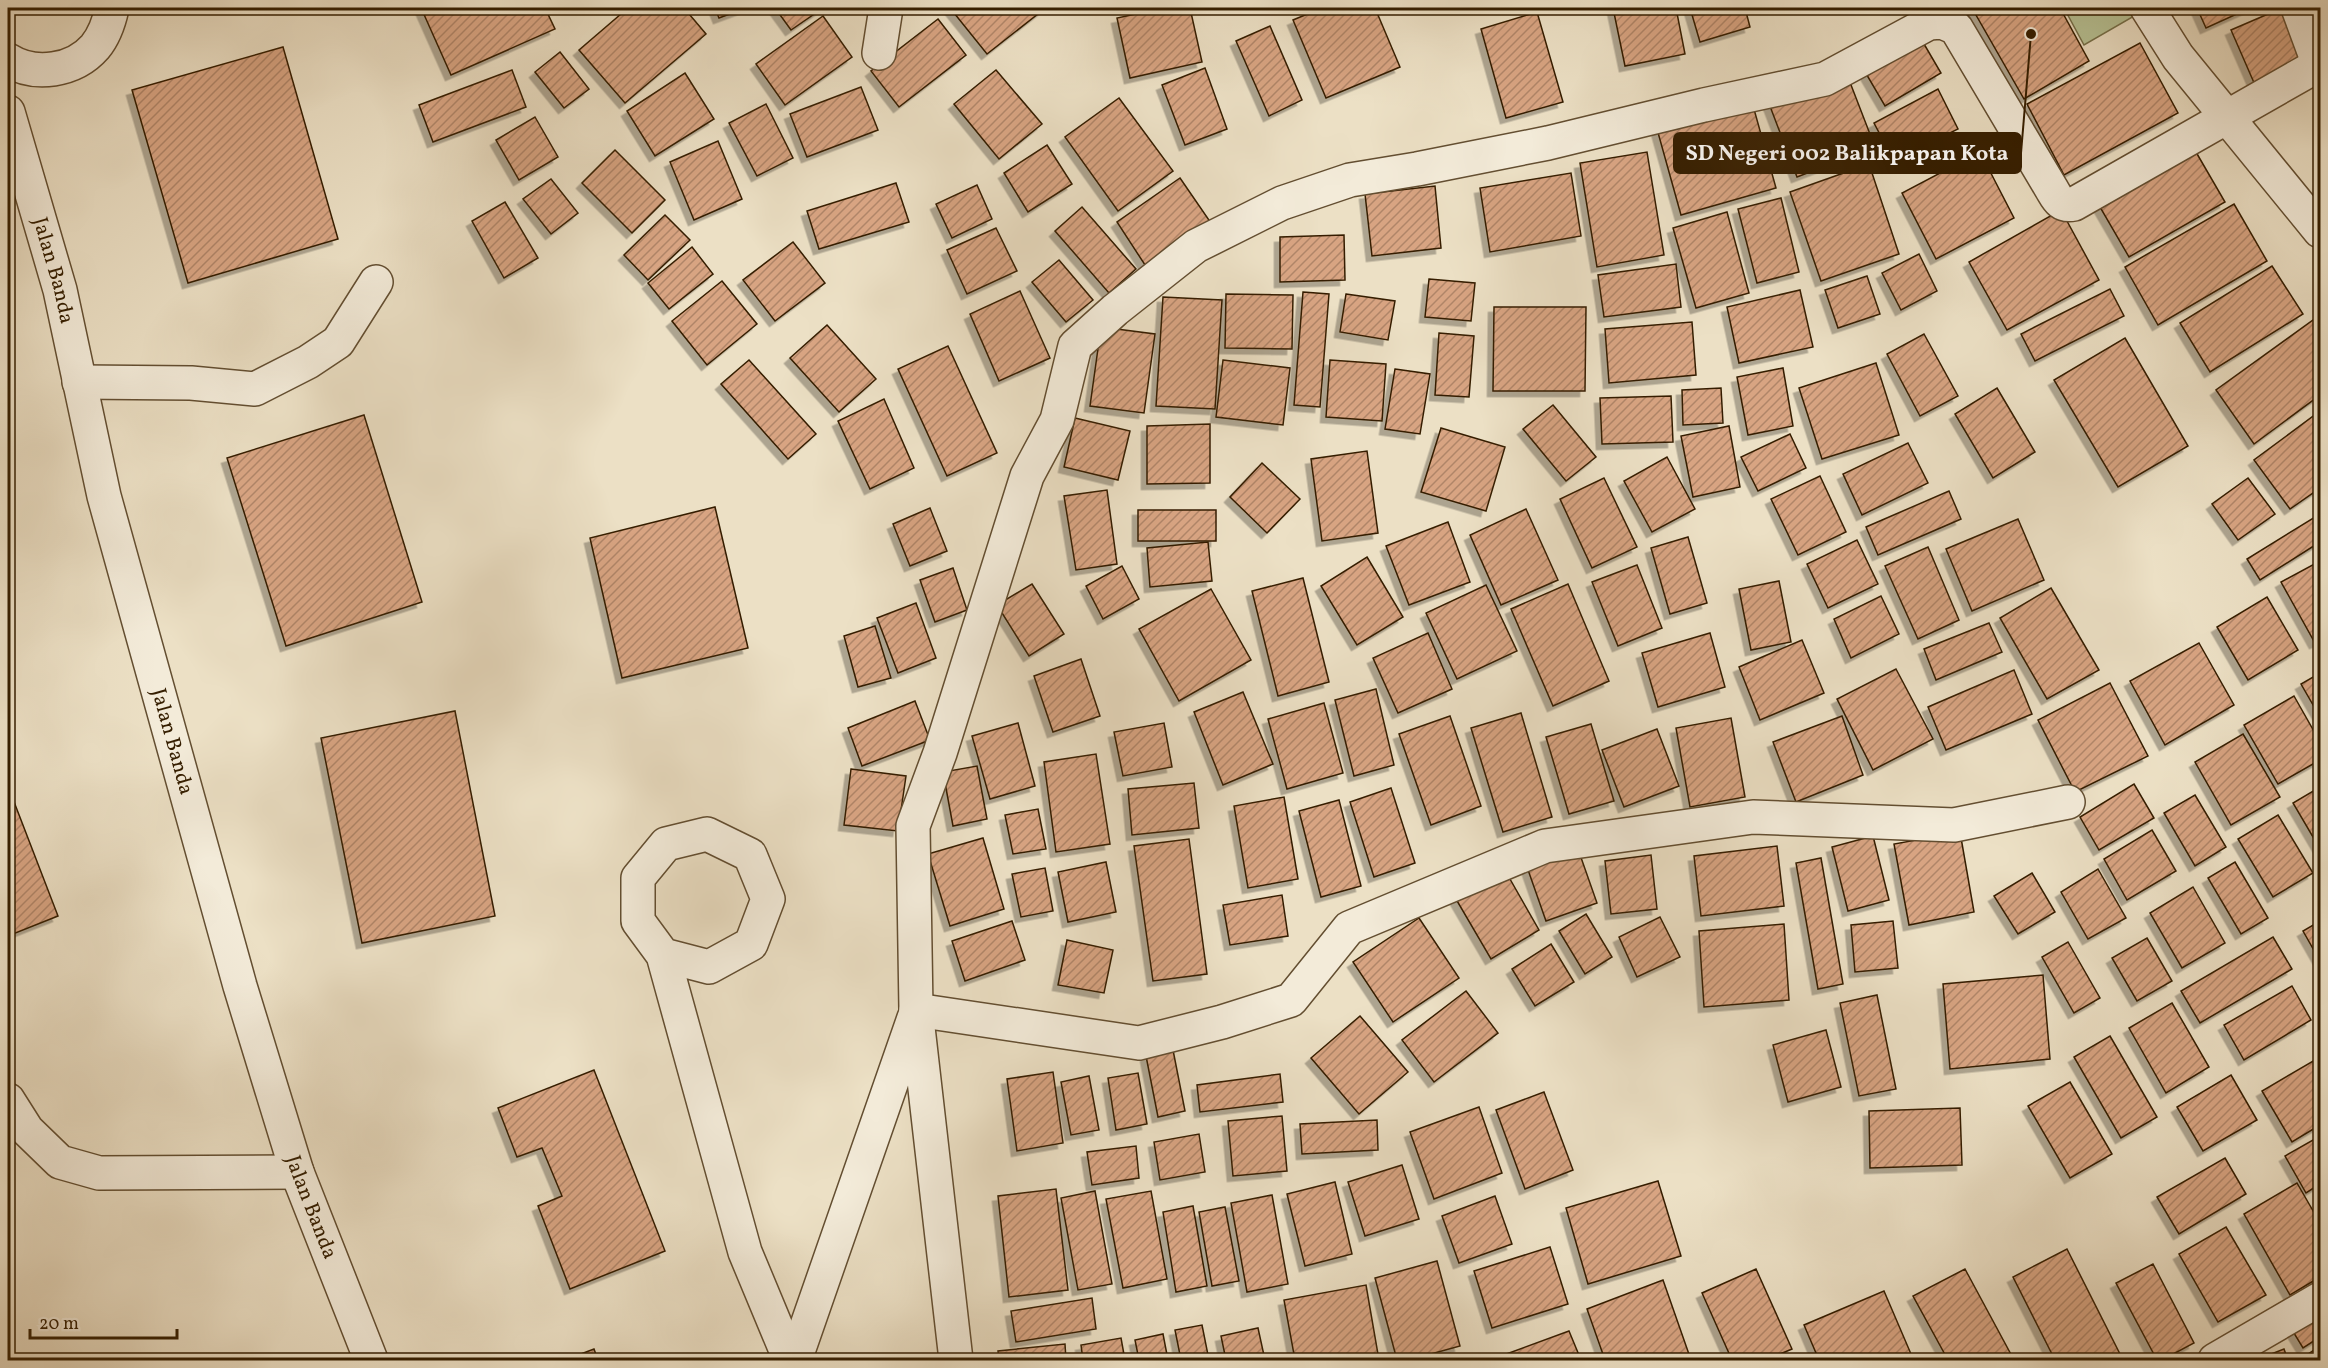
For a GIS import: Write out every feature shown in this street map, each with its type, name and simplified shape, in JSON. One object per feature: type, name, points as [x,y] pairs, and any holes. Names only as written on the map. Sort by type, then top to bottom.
[{"type":"street","points":[[8,60],[33,69],[56,69],[77,61],[95,47],[108,27],[112,8]]},
{"type":"street","points":[[879,54],[885,8]]},
{"type":"street","points":[[2147,8],[2178,57],[2320,231]]},
{"type":"street","points":[[956,1360],[916,1010],[913,826],[940,753],[1027,476],[1057,420],[1075,346],[1196,246],[1282,203],[1350,180],[1417,169],[1548,142],[1825,79],[1929,23],[1936,22],[1956,28],[2059,202],[2064,205],[2074,204],[2320,64],[2298,8]]},
{"type":"street","name":"Jalan Banda","points":[[8,112],[60,290],[104,496],[240,986],[297,1172],[372,1360]]},
{"type":"street","points":[[78,382],[191,383],[255,389],[308,362],[338,342],[376,282]]},
{"type":"street","points":[[916,1010],[1139,1043],[1222,1022],[1292,1000],[1349,928],[1545,846],[1753,817],[1954,825],[2068,802]]},
{"type":"street","points":[[663,955],[745,1252],[790,1360]]},
{"type":"street","points":[[795,1360],[916,1010]]},
{"type":"street","points":[[8,1100],[27,1130],[60,1162],[99,1173],[297,1172]]},
{"type":"street","points":[[2215,1360],[2320,1299]]},
{"type":"green space","points":[[2064,8],[2148,8],[2084,45]]},
{"type":"building","points":[[428,8],[545,8],[555,29],[451,75],[422,10]]},
{"type":"building","points":[[628,8],[684,8],[706,34],[625,103],[579,50]]},
{"type":"building","points":[[715,8],[746,8],[719,18]]},
{"type":"building","points":[[775,8],[823,8],[791,30]]},
{"type":"building","points":[[950,8],[1041,8],[1043,10],[987,54]]},
{"type":"building","points":[[1164,8],[1190,8],[1202,62],[1130,78],[1117,18]]},
{"type":"building","points":[[1322,8],[1375,8],[1400,67],[1326,98],[1293,20]]},
{"type":"building","points":[[1613,8],[1676,8],[1685,54],[1625,66]]},
{"type":"building","points":[[1690,8],[1745,8],[1750,27],[1700,42]]},
{"type":"building","points":[[1972,8],[2060,8],[2089,61],[2024,99]]},
{"type":"building","points":[[2197,8],[2250,8],[2206,28]]},
{"type":"building","points":[[2282,8],[2305,61],[2255,85],[2231,30]]},
{"type":"building","points":[[1537,12],[1563,102],[1506,118],[1481,29]]},
{"type":"building","points":[[823,16],[852,57],[785,105],[756,64]]},
{"type":"building","points":[[938,19],[966,55],[899,107],[871,71]]},
{"type":"building","points":[[1270,26],[1302,100],[1269,116],[1236,41]]},
{"type":"building","points":[[1917,32],[1941,73],[1885,106],[1861,65]]},
{"type":"building","points":[[2140,43],[2178,113],[2064,175],[2027,104]]},
{"type":"building","points":[[283,47],[338,239],[188,283],[132,90]]},
{"type":"building","points":[[560,52],[589,89],[564,108],[535,72]]},
{"type":"building","points":[[1205,68],[1227,129],[1185,145],[1162,85]]},
{"type":"building","points":[[512,70],[526,107],[433,142],[419,105]]},
{"type":"building","points":[[996,70],[1042,124],[999,159],[954,104]]},
{"type":"building","points":[[1846,72],[1875,147],[1797,177],[1768,101]]},
{"type":"building","points":[[685,73],[714,119],[655,156],[627,111]]},
{"type":"building","points":[[861,87],[878,130],[807,157],[790,114]]},
{"type":"building","points":[[1938,89],[1958,129],[1894,161],[1874,123]]},
{"type":"building","points":[[1119,98],[1173,171],[1118,211],[1065,137]]},
{"type":"building","points":[[1752,102],[1776,188],[1681,215],[1657,129]]},
{"type":"building","points":[[766,104],[793,158],[757,176],[729,123]]},
{"type":"building","points":[[535,117],[558,157],[519,180],[496,140]]},
{"type":"building","points":[[2189,140],[2225,202],[2129,257],[2093,195]]},
{"type":"building","points":[[718,141],[742,199],[694,220],[670,162]]},
{"type":"building","points":[[1047,145],[1072,184],[1028,212],[1004,173]]},
{"type":"building","points":[[615,150],[665,200],[632,233],[582,183]]},
{"type":"building","points":[[1647,152],[1664,255],[1597,267],[1580,163]]},
{"type":"building","points":[[1980,152],[2014,218],[1936,259],[1902,193]]},
{"type":"building","points":[[1869,164],[1899,254],[1821,281],[1790,192]]},
{"type":"building","points":[[1571,173],[1581,236],[1490,252],[1480,188]]},
{"type":"building","points":[[1180,178],[1211,223],[1147,268],[1117,222]]},
{"type":"building","points":[[551,179],[578,213],[551,234],[523,199]]},
{"type":"building","points":[[896,183],[909,222],[819,249],[807,211]]},
{"type":"building","points":[[977,185],[992,219],[952,238],[936,204]]},
{"type":"building","points":[[1435,186],[1441,248],[1372,256],[1365,194]]},
{"type":"building","points":[[1781,198],[1799,272],[1757,283],[1738,209]]},
{"type":"building","points":[[505,202],[538,258],[504,278],[472,221]]},
{"type":"building","points":[[2234,204],[2267,261],[2158,325],[2125,267]]},
{"type":"building","points":[[1082,207],[1136,269],[1109,293],[1055,231]]},
{"type":"building","points":[[2061,210],[2099,280],[2007,330],[1969,262]]},
{"type":"building","points":[[1727,212],[1749,293],[1696,308],[1673,228]]},
{"type":"building","points":[[665,215],[690,240],[648,280],[624,255]]},
{"type":"building","points":[[996,228],[1017,271],[967,294],[947,250]]},
{"type":"building","points":[[1344,235],[1345,280],[1280,282],[1280,237]]},
{"type":"building","points":[[793,242],[825,283],[775,321],[743,280]]},
{"type":"building","points":[[692,247],[713,274],[669,309],[648,283]]},
{"type":"building","points":[[1919,254],[1937,291],[1901,310],[1882,273]]},
{"type":"building","points":[[1059,260],[1093,300],[1066,322],[1032,282]]},
{"type":"building","points":[[1676,264],[1681,307],[1604,317],[1598,275]]},
{"type":"building","points":[[2272,266],[2303,314],[2210,372],[2180,323]]},
{"type":"building","points":[[1867,276],[1880,314],[1838,328],[1825,290]]},
{"type":"building","points":[[1429,279],[1475,283],[1471,321],[1425,317]]},
{"type":"building","points":[[722,281],[757,324],[707,365],[672,321]]},
{"type":"building","points":[[2110,289],[2124,316],[2035,361],[2021,334]]},
{"type":"building","points":[[1800,290],[1813,347],[1739,363],[1727,307]]},
{"type":"building","points":[[1020,291],[1050,358],[999,381],[970,314]]},
{"type":"building","points":[[1303,292],[1329,294],[1320,407],[1294,405]]},
{"type":"building","points":[[1226,294],[1293,295],[1292,349],[1225,348]]},
{"type":"building","points":[[1346,294],[1395,301],[1388,340],[1340,332]]},
{"type":"building","points":[[1163,297],[1222,300],[1215,409],[1156,406]]},
{"type":"building","points":[[1494,307],[1586,307],[1585,391],[1493,391]]},
{"type":"building","points":[[2320,315],[2320,395],[2254,444],[2216,390]]},
{"type":"building","points":[[1692,322],[1696,375],[1609,383],[1605,329]]},
{"type":"building","points":[[827,325],[876,379],[839,412],[790,358]]},
{"type":"building","points":[[1101,327],[1155,334],[1144,413],[1090,406]]},
{"type":"building","points":[[1439,333],[1474,336],[1469,397],[1435,395]]},
{"type":"building","points":[[1924,334],[1958,396],[1920,416],[1887,354]]},
{"type":"building","points":[[2125,338],[2188,446],[2118,487],[2054,380]]},
{"type":"building","points":[[948,346],[997,453],[947,476],[898,369]]},
{"type":"building","points":[[749,360],[816,434],[788,459],[721,384]]},
{"type":"building","points":[[1223,360],[1290,368],[1283,425],[1216,417]]},
{"type":"building","points":[[1330,360],[1386,364],[1382,421],[1326,417]]},
{"type":"building","points":[[1876,363],[1899,435],[1822,459],[1799,388]]},
{"type":"building","points":[[1783,368],[1793,426],[1748,435],[1737,377]]},
{"type":"building","points":[[1395,369],[1430,374],[1420,434],[1385,429]]},
{"type":"building","points":[[1721,388],[1723,423],[1683,425],[1682,390]]},
{"type":"building","points":[[1997,388],[2035,452],[1993,478],[1955,414]]},
{"type":"building","points":[[1671,396],[1673,442],[1602,444],[1600,398]]},
{"type":"building","points":[[884,399],[914,468],[870,489],[838,421]]},
{"type":"building","points":[[1553,405],[1596,457],[1566,481],[1523,429]]},
{"type":"building","points":[[2320,411],[2320,488],[2290,509],[2254,460]]},
{"type":"building","points":[[364,415],[422,602],[286,646],[227,458]]},
{"type":"building","points":[[1075,418],[1130,431],[1118,480],[1064,467]]},
{"type":"building","points":[[1210,424],[1210,483],[1147,484],[1147,426]]},
{"type":"building","points":[[1729,426],[1740,487],[1693,497],[1681,436]]},
{"type":"building","points":[[1441,428],[1505,447],[1486,511],[1421,492]]},
{"type":"building","points":[[1790,434],[1806,468],[1758,491],[1741,457]]},
{"type":"building","points":[[1908,443],[1928,483],[1862,515],[1843,474]]},
{"type":"building","points":[[1367,451],[1378,533],[1322,541],[1311,459]]},
{"type":"building","points":[[1667,457],[1695,509],[1652,532],[1624,481]]},
{"type":"building","points":[[1262,463],[1300,499],[1267,533],[1230,497]]},
{"type":"building","points":[[1820,476],[1846,532],[1798,555],[1771,499]]},
{"type":"building","points":[[1604,478],[1637,547],[1592,568],[1560,499]]},
{"type":"building","points":[[2248,478],[2275,514],[2238,540],[2212,504]]},
{"type":"building","points":[[1107,490],[1117,564],[1076,570],[1064,496]]},
{"type":"building","points":[[1949,491],[1961,519],[1878,555],[1866,527]]},
{"type":"building","points":[[715,507],[748,648],[622,678],[590,538]]},
{"type":"building","points":[[930,508],[947,551],[910,566],[893,524]]},
{"type":"building","points":[[1526,509],[1558,580],[1501,605],[1470,535]]},
{"type":"building","points":[[1138,510],[1216,510],[1216,541],[1138,541]]},
{"type":"building","points":[[2315,517],[2320,527],[2320,542],[2260,580],[2247,559]]},
{"type":"building","points":[[2018,519],[2044,580],[1972,611],[1946,549]]},
{"type":"building","points":[[1448,522],[1470,582],[1409,605],[1386,546]]},
{"type":"building","points":[[1688,537],[1707,603],[1670,614],[1651,548]]},
{"type":"building","points":[[1857,540],[1878,584],[1828,608],[1807,564]]},
{"type":"building","points":[[1208,542],[1212,581],[1150,587],[1147,548]]},
{"type":"building","points":[[1928,547],[1959,620],[1918,639],[1885,566]]},
{"type":"building","points":[[1367,557],[1403,617],[1357,645],[1321,586]]},
{"type":"building","points":[[2320,561],[2320,641],[2315,643],[2281,582]]},
{"type":"building","points":[[1637,565],[1662,628],[1618,646],[1592,582]]},
{"type":"building","points":[[1122,566],[1139,599],[1103,619],[1086,586]]},
{"type":"building","points":[[953,568],[967,610],[935,622],[920,580]]},
{"type":"building","points":[[1303,578],[1329,682],[1278,696],[1252,591]]},
{"type":"building","points":[[1779,581],[1791,642],[1751,650],[1739,589]]},
{"type":"building","points":[[1032,584],[1064,634],[1029,656],[997,605]]},
{"type":"building","points":[[1568,584],[1609,681],[1553,706],[1511,609]]},
{"type":"building","points":[[1486,585],[1517,651],[1457,679],[1426,613]]},
{"type":"building","points":[[2051,588],[2099,670],[2047,699],[2000,618]]},
{"type":"building","points":[[1211,589],[1251,660],[1179,701],[1139,629]]},
{"type":"building","points":[[1881,596],[1899,634],[1851,658],[1834,619]]},
{"type":"building","points":[[2267,597],[2298,650],[2248,680],[2217,627]]},
{"type":"building","points":[[916,603],[936,658],[898,673],[877,618]]},
{"type":"building","points":[[1989,623],[2002,652],[1936,680],[1924,649]]},
{"type":"building","points":[[875,626],[891,678],[858,687],[844,636]]},
{"type":"building","points":[[1428,633],[1452,689],[1398,713],[1373,658]]},
{"type":"building","points":[[1710,633],[1725,687],[1658,707],[1642,653]]},
{"type":"building","points":[[1802,640],[1824,693],[1760,720],[1739,667]]},
{"type":"building","points":[[2199,643],[2234,705],[2165,745],[2130,681]]},
{"type":"building","points":[[1081,659],[1100,716],[1053,732],[1034,676]]},
{"type":"building","points":[[1896,669],[1933,739],[1873,770],[1837,699]]},
{"type":"building","points":[[2014,670],[2032,714],[1946,750],[1928,707]]},
{"type":"building","points":[[2320,673],[2320,717],[2301,684]]},
{"type":"building","points":[[2110,683],[2148,756],[2075,792],[2038,720]]},
{"type":"building","points":[[1376,689],[1394,765],[1354,776],[1335,700]]},
{"type":"building","points":[[1243,692],[1273,764],[1223,785],[1194,712]]},
{"type":"building","points":[[2294,696],[2320,742],[2320,760],[2278,784],[2244,725]]},
{"type":"building","points":[[915,701],[930,740],[862,766],[848,728]]},
{"type":"building","points":[[1324,703],[1343,773],[1287,789],[1268,719]]},
{"type":"building","points":[[455,711],[495,916],[362,943],[321,738]]},
{"type":"building","points":[[1521,713],[1552,817],[1503,832],[1471,728]]},
{"type":"building","points":[[1450,716],[1481,806],[1431,825],[1399,734]]},
{"type":"building","points":[[1842,716],[1863,775],[1796,802],[1773,742]]},
{"type":"building","points":[[1731,718],[1745,797],[1690,807],[1676,728]]},
{"type":"building","points":[[1018,723],[1035,786],[990,799],[972,736]]},
{"type":"building","points":[[1164,723],[1172,767],[1123,776],[1114,732]]},
{"type":"building","points":[[1591,724],[1614,801],[1569,814],[1546,737]]},
{"type":"building","points":[[1657,729],[1679,786],[1624,807],[1602,750]]},
{"type":"building","points":[[2243,734],[2280,797],[2231,825],[2195,762]]},
{"type":"building","points":[[1096,754],[1110,844],[1056,852],[1044,762]]},
{"type":"building","points":[[977,766],[987,819],[953,826],[943,772]]},
{"type":"building","points":[[851,769],[906,776],[898,831],[844,825]]},
{"type":"building","points":[[1194,783],[1199,828],[1132,835],[1128,789]]},
{"type":"building","points":[[2134,784],[2154,818],[2099,850],[2080,817]]},
{"type":"building","points":[[2320,787],[2320,849],[2293,803]]},
{"type":"building","points":[[1391,788],[1415,863],[1374,877],[1350,802]]},
{"type":"building","points":[[11,794],[58,916],[8,936],[8,795]]},
{"type":"building","points":[[2195,795],[2226,847],[2195,866],[2164,813]]},
{"type":"building","points":[[1284,797],[1298,879],[1248,888],[1234,806]]},
{"type":"building","points":[[1339,800],[1361,886],[1321,897],[1299,811]]},
{"type":"building","points":[[1038,809],[1046,849],[1013,854],[1005,815]]},
{"type":"building","points":[[2278,815],[2313,873],[2273,897],[2238,839]]},
{"type":"building","points":[[2152,830],[2176,871],[2127,900],[2104,859]]},
{"type":"building","points":[[1960,832],[1974,912],[1909,925],[1894,844]]},
{"type":"building","points":[[1873,836],[1889,900],[1848,911],[1832,847]]},
{"type":"building","points":[[983,838],[1004,909],[950,926],[928,854]]},
{"type":"building","points":[[1189,839],[1207,974],[1153,981],[1134,846]]},
{"type":"building","points":[[1777,846],[1784,906],[1701,916],[1694,856]]},
{"type":"building","points":[[1578,849],[1597,903],[1546,921],[1527,867]]},
{"type":"building","points":[[1651,855],[1657,909],[1611,914],[1605,861]]},
{"type":"building","points":[[1821,858],[1843,984],[1818,989],[1796,863]]},
{"type":"building","points":[[1106,862],[1116,912],[1068,922],[1058,872]]},
{"type":"building","points":[[2235,862],[2268,918],[2241,934],[2208,878]]},
{"type":"building","points":[[1502,865],[1539,930],[1491,959],[1453,894]]},
{"type":"building","points":[[1045,868],[1053,911],[1021,917],[1012,874]]},
{"type":"building","points":[[2098,869],[2126,918],[2088,939],[2061,892]]},
{"type":"building","points":[[2032,873],[2055,912],[2018,934],[1994,896]]},
{"type":"building","points":[[2193,887],[2225,943],[2182,968],[2150,913]]},
{"type":"building","points":[[1282,895],[1288,936],[1230,945],[1223,905]]},
{"type":"building","points":[[1586,914],[1612,957],[1585,974],[1559,931]]},
{"type":"building","points":[[1660,917],[1680,957],[1637,977],[1619,937]]},
{"type":"building","points":[[1419,918],[1459,978],[1393,1022],[1353,962]]},
{"type":"building","points":[[1012,921],[1025,960],[965,981],[952,941]]},
{"type":"building","points":[[1893,921],[1898,968],[1855,972],[1851,925]]},
{"type":"building","points":[[2320,921],[2320,961],[2303,931]]},
{"type":"building","points":[[1784,924],[1789,1000],[1704,1007],[1699,931]]},
{"type":"building","points":[[2273,937],[2292,969],[2200,1023],[2181,991]]},
{"type":"building","points":[[2147,938],[2172,981],[2137,1001],[2112,958]]},
{"type":"building","points":[[1067,940],[1113,950],[1104,993],[1058,985]]},
{"type":"building","points":[[2068,942],[2100,998],[2074,1013],[2042,957]]},
{"type":"building","points":[[1551,944],[1574,982],[1535,1006],[1512,969]]},
{"type":"building","points":[[2043,975],[2050,1059],[1950,1069],[1943,984]]},
{"type":"building","points":[[2292,986],[2311,1020],[2244,1060],[2224,1025]]},
{"type":"building","points":[[1466,991],[1498,1033],[1434,1082],[1402,1040]]},
{"type":"building","points":[[1877,995],[1896,1089],[1859,1096],[1840,1003]]},
{"type":"building","points":[[2172,1003],[2209,1067],[2166,1093],[2129,1028]]},
{"type":"building","points":[[1360,1016],[1408,1072],[1359,1114],[1311,1058]]},
{"type":"building","points":[[1826,1030],[1841,1087],[1788,1102],[1773,1045]]},
{"type":"building","points":[[2110,1036],[2157,1117],[2121,1138],[2074,1057]]},
{"type":"building","points":[[1173,1050],[1185,1111],[1158,1117],[1146,1056]]},
{"type":"building","points":[[2320,1057],[2320,1125],[2292,1142],[2262,1091]]},
{"type":"building","points":[[594,1070],[665,1251],[570,1289],[538,1206],[562,1196],[542,1148],[517,1157],[498,1108]]},
{"type":"building","points":[[1053,1072],[1063,1143],[1017,1151],[1007,1079]]},
{"type":"building","points":[[1138,1073],[1147,1124],[1116,1130],[1108,1078]]},
{"type":"building","points":[[1280,1074],[1283,1102],[1200,1112],[1197,1085]]},
{"type":"building","points":[[2231,1075],[2257,1120],[2203,1151],[2177,1107]]},
{"type":"building","points":[[1089,1076],[1099,1130],[1071,1135],[1061,1082]]},
{"type":"building","points":[[2070,1082],[2112,1154],[2070,1178],[2028,1106]]},
{"type":"building","points":[[1544,1092],[1573,1170],[1525,1189],[1496,1110]]},
{"type":"building","points":[[1479,1107],[1502,1173],[1434,1199],[1410,1132]]},
{"type":"building","points":[[1960,1108],[1962,1165],[1870,1168],[1869,1111]]},
{"type":"building","points":[[1282,1116],[1287,1171],[1233,1176],[1228,1121]]},
{"type":"building","points":[[1377,1120],[1378,1150],[1302,1154],[1300,1124]]},
{"type":"building","points":[[1199,1134],[1205,1172],[1160,1180],[1154,1142]]},
{"type":"building","points":[[2320,1136],[2320,1184],[2306,1193],[2285,1156]]},
{"type":"building","points":[[1136,1146],[1139,1178],[1092,1185],[1087,1152]]},
{"type":"building","points":[[2225,1158],[2246,1194],[2179,1234],[2157,1197]]},
{"type":"building","points":[[1402,1165],[1419,1219],[1365,1236],[1348,1182]]},
{"type":"building","points":[[1658,1181],[1681,1256],[1588,1284],[1566,1208]]},
{"type":"building","points":[[1335,1182],[1352,1254],[1305,1266],[1287,1194]]},
{"type":"building","points":[[2297,1183],[2320,1223],[2320,1277],[2290,1295],[2244,1214]]},
{"type":"building","points":[[1056,1189],[1068,1290],[1009,1297],[998,1196]]},
{"type":"building","points":[[1095,1191],[1112,1284],[1078,1290],[1061,1198]]},
{"type":"building","points":[[1151,1191],[1167,1279],[1123,1288],[1106,1199]]},
{"type":"building","points":[[1272,1195],[1288,1284],[1247,1292],[1231,1203]]},
{"type":"building","points":[[1495,1196],[1512,1244],[1459,1263],[1442,1216]]},
{"type":"building","points":[[1193,1206],[1207,1286],[1176,1292],[1163,1212]]},
{"type":"building","points":[[1225,1207],[1239,1281],[1212,1286],[1199,1212]]},
{"type":"building","points":[[2226,1227],[2266,1295],[2218,1322],[2179,1254]]},
{"type":"building","points":[[1550,1247],[1568,1304],[1492,1328],[1474,1271]]},
{"type":"building","points":[[2067,1249],[2123,1360],[2055,1360],[2013,1277]]},
{"type":"building","points":[[1437,1261],[1460,1346],[1409,1360],[1397,1360],[1375,1278]]},
{"type":"building","points":[[2153,1264],[2194,1343],[2162,1360],[2157,1360],[2116,1283]]},
{"type":"building","points":[[1756,1269],[1792,1349],[1766,1360],[1732,1360],[1702,1293]]},
{"type":"building","points":[[1965,1269],[2014,1360],[1948,1360],[1913,1296]]},
{"type":"building","points":[[1663,1280],[1691,1360],[1605,1360],[1587,1309]]},
{"type":"building","points":[[1366,1285],[1379,1360],[1295,1360],[1284,1300]]},
{"type":"building","points":[[1884,1291],[1911,1354],[1895,1360],[1819,1360],[1804,1325]]},
{"type":"building","points":[[1092,1298],[1096,1329],[1016,1342],[1011,1311]]},
{"type":"building","points":[[2320,1304],[2320,1337],[2303,1348],[2289,1325]]},
{"type":"building","points":[[1202,1325],[1209,1360],[1181,1360],[1175,1330]]},
{"type":"building","points":[[1258,1328],[1265,1360],[1226,1360],[1221,1336]]},
{"type":"building","points":[[1569,1331],[1581,1360],[1503,1360],[1501,1356]]},
{"type":"building","points":[[1163,1334],[1168,1360],[1139,1360],[1135,1340]]},
{"type":"building","points":[[1121,1338],[1125,1360],[1083,1360],[1081,1345]]},
{"type":"building","points":[[1065,1344],[1066,1360],[999,1360],[998,1351]]},
{"type":"building","points":[[2320,1346],[2320,1360],[2301,1360],[2301,1359]]},
{"type":"building","points":[[594,1349],[598,1360],[565,1360]]},
{"type":"building","points":[[2284,1349],[2288,1360],[2256,1360]]},
{"type":"place","name":"SD Negeri 002 Balikpapan Kota","points":[[2031,34]]}]
